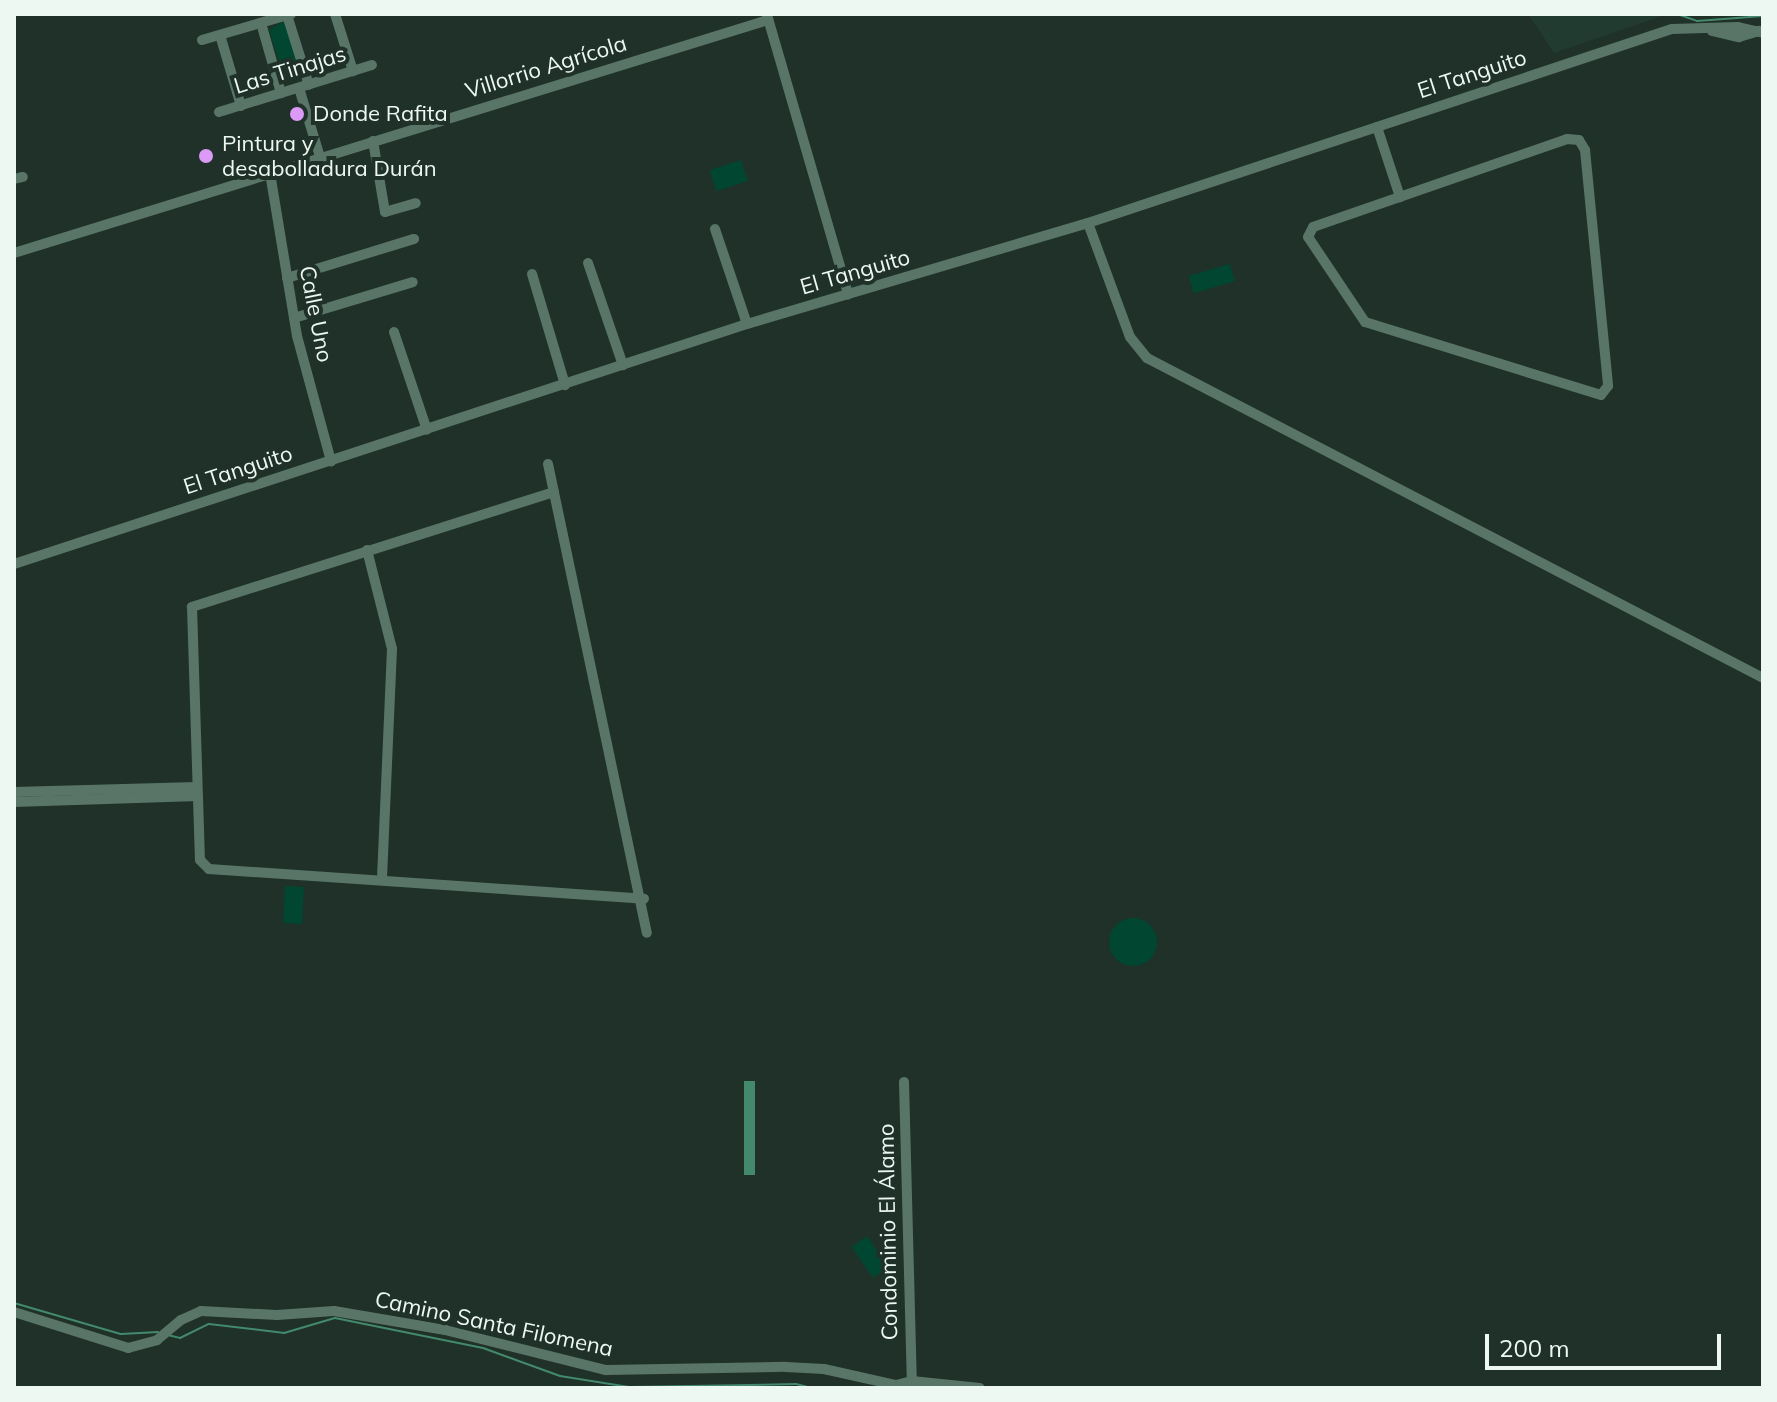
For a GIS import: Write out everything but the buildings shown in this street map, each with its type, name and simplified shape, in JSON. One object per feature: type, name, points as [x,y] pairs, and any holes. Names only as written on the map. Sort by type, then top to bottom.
[{"type":"street","points":[[335,14],[353,71]]},
{"type":"street","points":[[202,40],[289,15],[320,157]]},
{"type":"street","points":[[767,17],[848,294]]},
{"type":"street","name":"Villorrio Agrícola","points":[[14,253],[767,17]]},
{"type":"street","points":[[261,23],[281,93]]},
{"type":"street","name":"El Tanguito","points":[[14,564],[747,324],[1088,223],[1672,29],[1761,32]]},
{"type":"street","points":[[220,35],[241,106]]},
{"type":"street","name":"Las Tinajas","points":[[219,112],[372,65]]},
{"type":"street","points":[[1377,127],[1400,197]]},
{"type":"street","points":[[1567,139],[1581,142],[1606,370],[1604,394],[1359,318],[1309,231],[1400,197],[1567,139]]},
{"type":"street","points":[[373,141],[385,212],[416,203]]},
{"type":"street","name":"Calle Uno","points":[[270,173],[294,318],[331,461]]},
{"type":"street","points":[[1088,223],[1130,337],[1147,358],[1763,678]]},
{"type":"street","points":[[715,229],[747,324]]},
{"type":"street","points":[[287,278],[414,239]]},
{"type":"street","points":[[588,263],[623,365]]},
{"type":"street","points":[[532,274],[565,385]]},
{"type":"street","points":[[294,318],[413,282]]},
{"type":"street","points":[[394,332],[427,430]]},
{"type":"street","points":[[548,464],[644,899],[647,933]]},
{"type":"street","points":[[554,492],[192,607],[200,857],[207,868],[644,899]]},
{"type":"street","points":[[367,550],[392,649],[382,880]]},
{"type":"street","points":[[14,792],[198,791]]},
{"type":"street","points":[[14,802],[198,791]]},
{"type":"street","name":"Condominio El Álamo","points":[[904,1082],[912,1381]]},
{"type":"street","name":"Camino Santa Filomena","points":[[14,1312],[118,1347],[141,1347],[201,1311],[277,1315],[334,1311],[445,1330],[606,1370],[786,1367],[824,1369],[896,1385],[912,1381],[980,1388]]},
{"type":"shaded area","points":[[1528,14],[1660,14],[1662,16],[1554,53]]},
{"type":"shaded area","points":[[282,22],[288,24],[303,74],[291,82],[285,80],[269,30]]},
{"type":"shaded area","points":[[741,160],[748,181],[716,191],[710,170]]},
{"type":"shaded area","points":[[1230,264],[1235,281],[1194,293],[1189,276]]},
{"type":"shaded area","points":[[285,886],[304,887],[302,924],[283,923]]},
{"type":"shaded area","points":[[1133,918],[1150,925],[1157,942],[1150,959],[1133,966],[1116,959],[1109,942],[1116,925]]},
{"type":"shaded area","points":[[744,1081],[755,1081],[755,1175],[744,1175]]},
{"type":"shaded area","points":[[867,1236],[889,1267],[873,1278],[851,1247]]},
{"type":"waterway","points":[[1677,14],[1697,21],[1763,16]]},
{"type":"waterway","points":[[14,1303],[121,1334],[158,1332]]},
{"type":"waterway","points":[[168,1335],[180,1338],[209,1324],[284,1333],[335,1318],[483,1348],[560,1376],[629,1387],[796,1384],[812,1388]]},
{"type":"place","name":"Donde Rafita","points":[[297,114]]},
{"type":"place","name":"Pintura y desabolladura Durán","points":[[206,156]]}]
